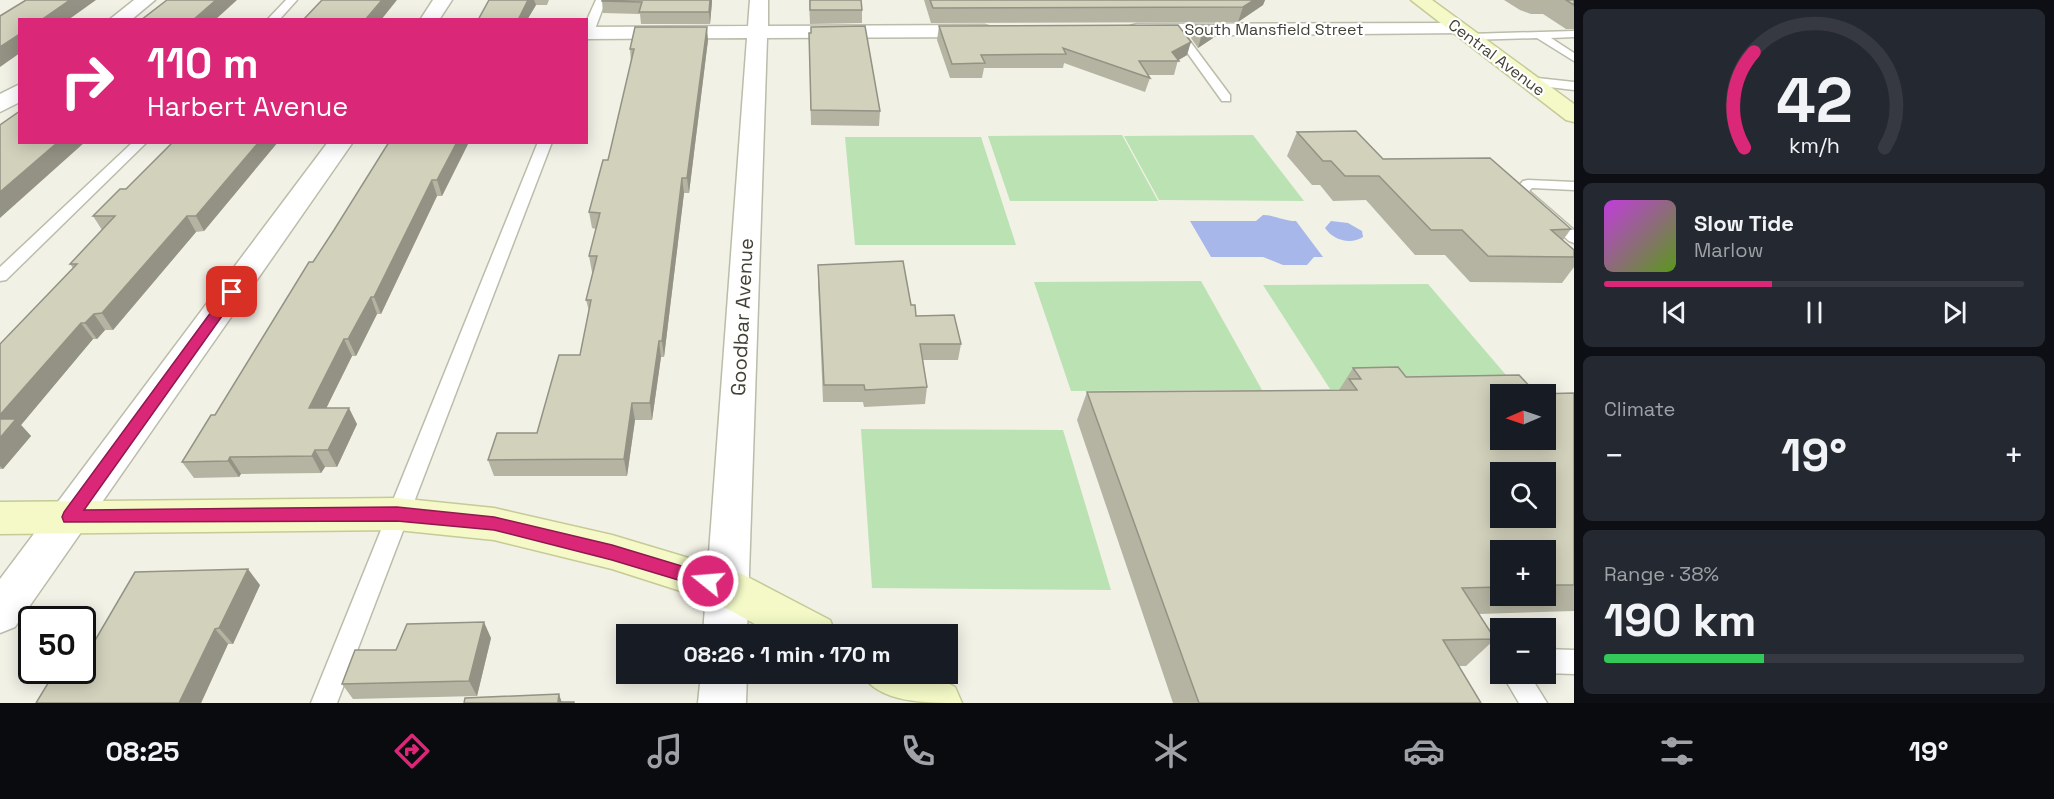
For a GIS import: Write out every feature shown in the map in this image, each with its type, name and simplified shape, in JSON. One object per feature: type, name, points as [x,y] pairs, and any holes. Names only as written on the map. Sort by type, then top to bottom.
[{"type":"main road","name":"Central Avenue","points":[[1423,1],[1574,115]]},
{"type":"main road","points":[[0,518],[397,514],[494,524],[612,552],[727,587],[795,624]]},
{"type":"main road","points":[[903,684],[938,703]]},
{"type":"street","points":[[121,18],[146,0]]},
{"type":"street","points":[[430,18],[443,0]]},
{"type":"street","name":"Goodbar Avenue","points":[[725,624],[759,0]]},
{"type":"street","name":"South Mansfield Street","points":[[1116,30],[1463,33]]},
{"type":"street","points":[[588,34],[1008,31]]},
{"type":"street","points":[[0,105],[18,92]]},
{"type":"street","points":[[0,613],[339,144]]},
{"type":"street","points":[[722,703],[723,684]]},
{"type":"lane","points":[[274,18],[292,0]]},
{"type":"lane","points":[[588,32],[601,0]]},
{"type":"lane","points":[[1176,30],[1226,98]]},
{"type":"lane","points":[[1463,33],[1574,34]]},
{"type":"lane","points":[[1538,34],[1574,58]]},
{"type":"lane","points":[[1528,81],[1574,86]]},
{"type":"lane","points":[[0,276],[139,144]]},
{"type":"lane","points":[[324,703],[543,144]]},
{"type":"lane","points":[[1574,186],[1528,184],[1521,191],[1574,238]]},
{"type":"lane","points":[[1556,662],[1574,662]]},
{"type":"lane","points":[[1522,684],[1534,703]]},
{"type":"green space","points":[[1122,135],[1158,201],[1010,201],[988,136]]},
{"type":"green space","points":[[1253,135],[1304,201],[1159,200],[1124,136]]},
{"type":"green space","points":[[845,137],[981,137],[1016,245],[855,245]]},
{"type":"green space","points":[[1201,281],[1262,390],[1071,391],[1034,282]]},
{"type":"green space","points":[[1428,284],[1514,384],[1490,384],[1490,389],[1330,389],[1263,285]]},
{"type":"green space","points":[[861,429],[1063,430],[1111,590],[872,588]]},
{"type":"water","points":[[1263,215],[1296,221],[1323,257],[1314,257],[1307,265],[1283,265],[1263,257],[1211,257],[1190,221],[1256,221]]},
{"type":"water","points":[[1331,221],[1348,223],[1362,231],[1363,237],[1347,241],[1332,236],[1325,228]]},
{"type":"building","points":[[26,0],[70,0],[44,18],[18,18],[18,35],[0,47],[0,16]]},
{"type":"building","points":[[167,0],[216,0],[195,18],[144,18]]},
{"type":"building","points":[[322,0],[382,0],[367,18],[305,18]]},
{"type":"building","points":[[489,0],[528,0],[519,18],[479,18]]},
{"type":"building","points":[[602,0],[710,0],[709,12],[639,12],[642,2]]},
{"type":"building","points":[[810,0],[861,0],[862,10],[810,10]]},
{"type":"building","points":[[930,0],[1254,0],[1243,7],[933,8]]},
{"type":"building","points":[[1178,25],[1191,42],[1172,52],[1179,61],[1139,61],[1150,78],[1063,48],[1066,54],[981,55],[985,63],[952,64],[939,26]]},
{"type":"building","points":[[1195,25],[1217,25],[1202,34]]},
{"type":"building","points":[[865,26],[880,111],[811,110],[809,33],[811,33],[811,27]]},
{"type":"building","points":[[635,27],[707,27],[687,178],[682,178],[662,341],[659,341],[650,403],[632,403],[624,459],[488,460],[497,433],[537,433],[559,355],[580,355],[591,300],[586,300],[597,256],[589,256],[600,213],[589,212],[603,160],[608,160],[634,49],[630,49]]},
{"type":"building","points":[[18,112],[18,144],[56,144],[0,192],[0,125]]},
{"type":"building","points":[[1356,131],[1383,159],[1490,158],[1571,229],[1551,230],[1574,250],[1574,257],[1488,256],[1462,230],[1431,230],[1379,176],[1345,176],[1331,161],[1323,161],[1297,132]]},
{"type":"building","points":[[171,144],[257,144],[196,216],[187,216],[102,313],[94,314],[85,323],[81,323],[0,415],[0,344],[77,264],[70,264],[115,216],[93,216],[120,189],[126,189]]},
{"type":"building","points":[[388,144],[456,144],[437,180],[432,180],[374,297],[371,297],[348,339],[344,339],[309,408],[349,408],[328,450],[315,450],[312,456],[230,457],[228,461],[182,462],[211,415],[215,415],[309,262],[313,262]]},
{"type":"building","points":[[903,261],[911,305],[915,305],[916,316],[954,315],[961,344],[920,344],[927,387],[865,390],[864,385],[824,385],[818,265]]},
{"type":"building","points":[[1398,367],[1406,377],[1519,375],[1528,384],[1490,384],[1490,450],[1556,450],[1556,393],[1574,393],[1574,585],[1556,585],[1556,540],[1490,540],[1490,587],[1462,588],[1490,631],[1490,639],[1443,640],[1481,703],[1199,703],[1087,392],[1357,390],[1349,379],[1361,379],[1353,368]]},
{"type":"building","points":[[0,419],[16,419],[0,438]]},
{"type":"building","points":[[248,569],[219,628],[215,629],[179,703],[36,703],[48,684],[96,684],[96,639],[135,572]]},
{"type":"building","points":[[484,622],[469,681],[342,684],[355,650],[396,650],[407,624]]},
{"type":"building","points":[[559,694],[558,702],[574,703],[464,703],[465,698]]},
{"type":"route","points":[[232,292],[70,517],[397,514],[494,524],[612,552],[708,581]]}]
